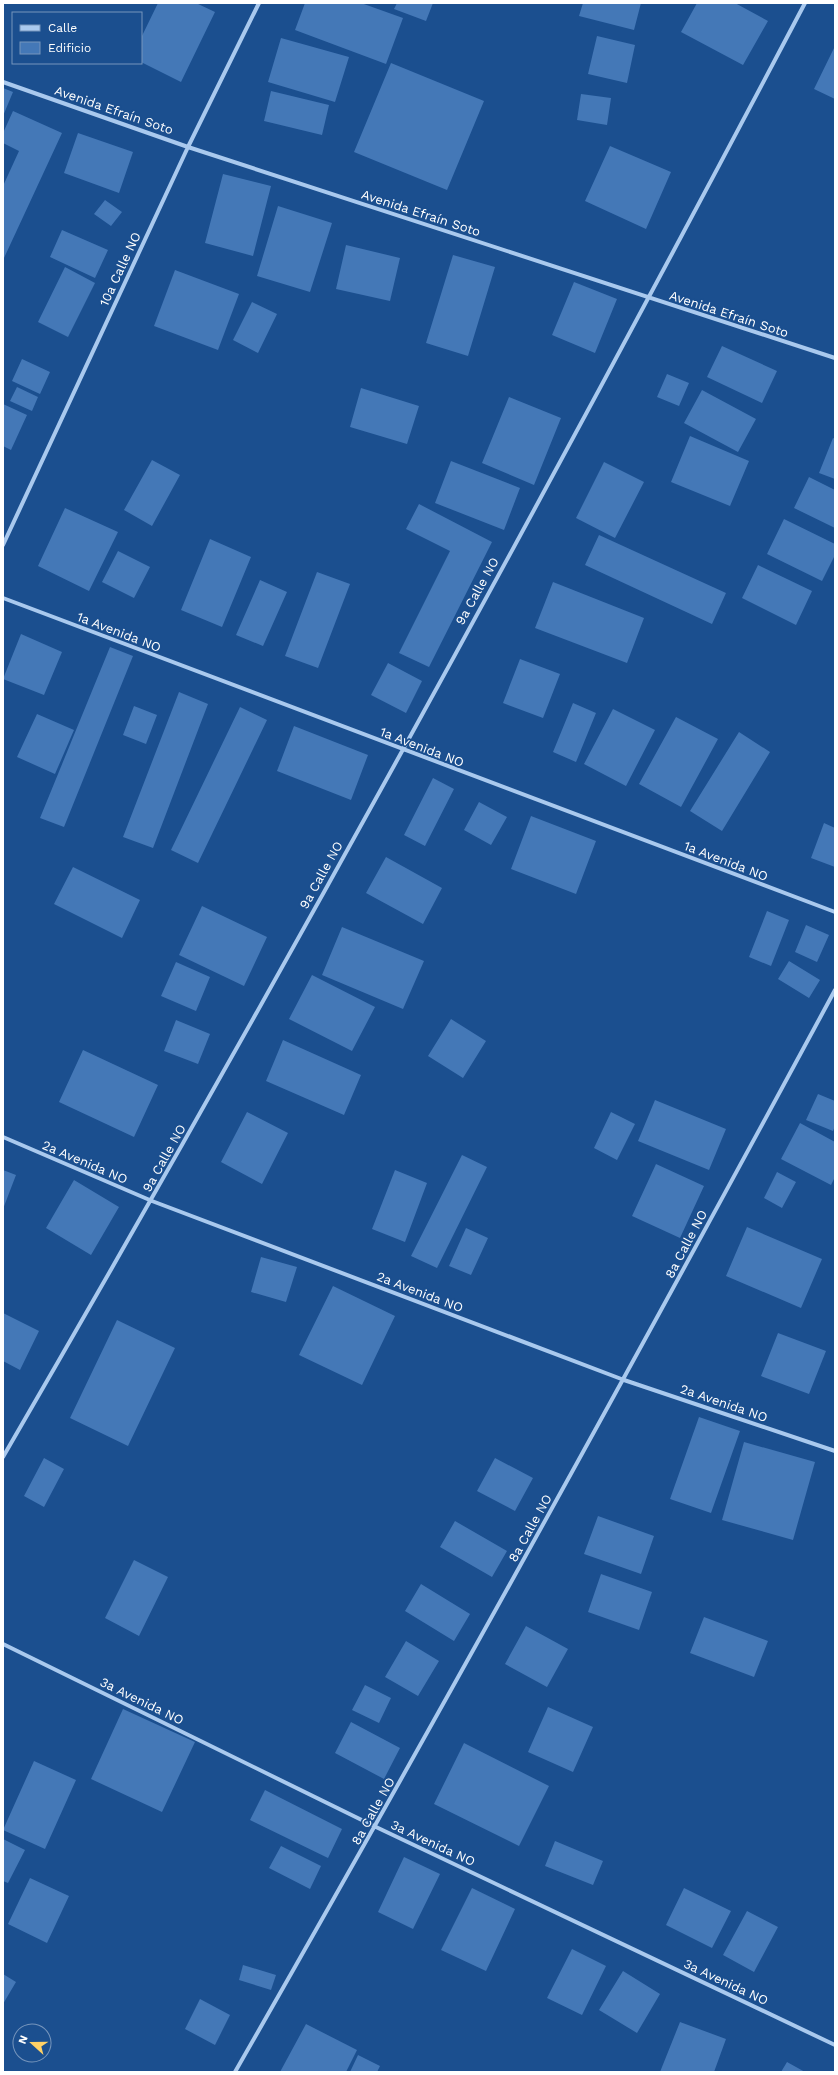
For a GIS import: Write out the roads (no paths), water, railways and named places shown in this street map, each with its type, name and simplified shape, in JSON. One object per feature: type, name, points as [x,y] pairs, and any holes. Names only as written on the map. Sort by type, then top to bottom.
[{"type":"street","name":"10a Calle NO","points":[[3,545],[188,147],[259,3]]},
{"type":"street","name":"9a Calle NO","points":[[3,1457],[152,1201],[402,750],[649,299],[805,3]]},
{"type":"street","name":"Avenida Efraín Soto","points":[[3,82],[188,147],[649,299],[835,358]]},
{"type":"street","name":"1a Avenida NO","points":[[3,598],[402,750],[835,912]]},
{"type":"street","name":"8a Calle NO","points":[[235,2072],[376,1827],[624,1380],[835,990]]},
{"type":"street","name":"2a Avenida NO","points":[[3,1137],[152,1201],[624,1380],[835,1451]]},
{"type":"street","name":"3a Avenida NO","points":[[3,1644],[376,1827],[835,2046]]}]
